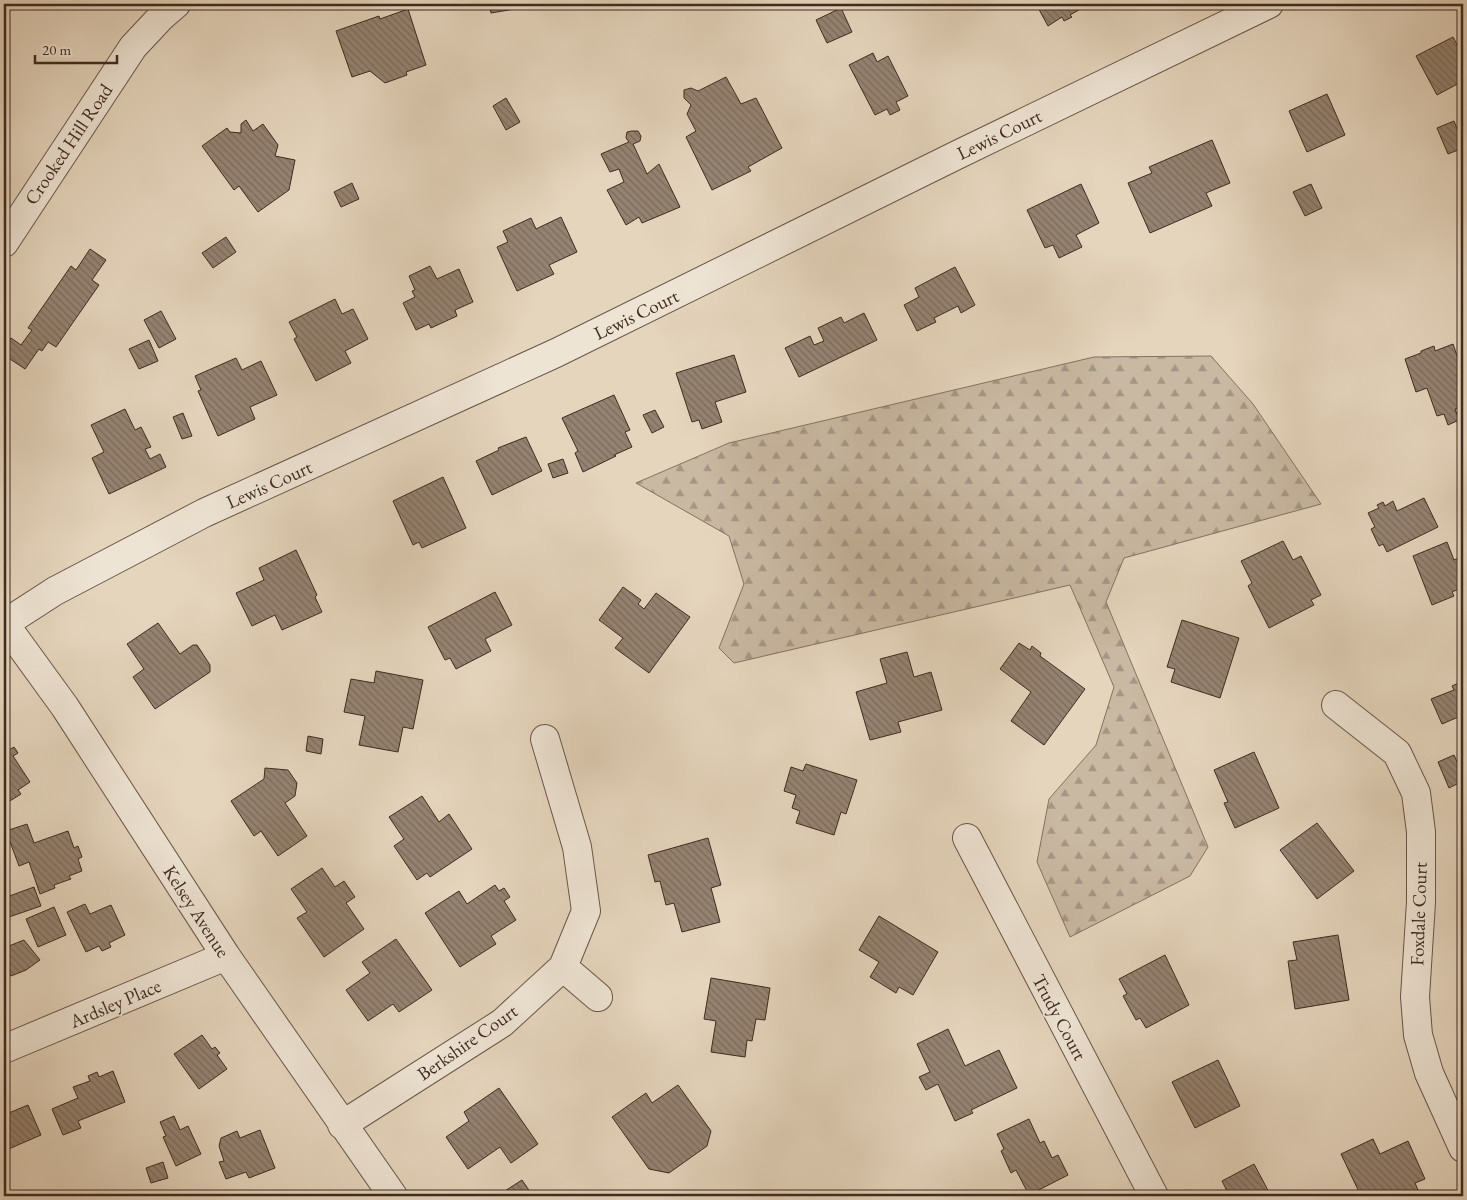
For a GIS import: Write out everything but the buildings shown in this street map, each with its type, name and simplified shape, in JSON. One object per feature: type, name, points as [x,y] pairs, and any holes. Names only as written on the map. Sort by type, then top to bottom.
[{"type":"street","name":"Lewis Court","points":[[4,623],[55,591],[204,513],[556,353],[959,154],[1269,4]]},
{"type":"street","name":"Crooked Hill Road","points":[[4,242],[132,47],[161,8]]},
{"type":"street","name":"Kelsey Avenue","points":[[4,623],[65,707],[226,956],[393,1196]]},
{"type":"street","name":"Foxdale Court","points":[[1336,705],[1397,753],[1416,793],[1421,832],[1421,902],[1415,997],[1418,1035],[1429,1073],[1463,1148]]},
{"type":"street","name":"Berkshire Court","points":[[342,1125],[502,1023],[563,967],[586,911],[577,847],[545,740]]},
{"type":"street","name":"Trudy Court","points":[[967,838],[1154,1196]]},
{"type":"street","name":"Ardsley Place","points":[[4,1049],[226,956]]},
{"type":"street","points":[[563,967],[598,997]]},
{"type":"green space","points":[[1211,356],[1253,404],[1321,504],[1124,558],[1106,602],[1208,847],[1190,876],[1070,937],[1037,862],[1049,799],[1096,745],[1114,687],[1070,585],[734,663],[719,648],[744,584],[729,536],[636,483],[729,443],[1094,357]]}]
